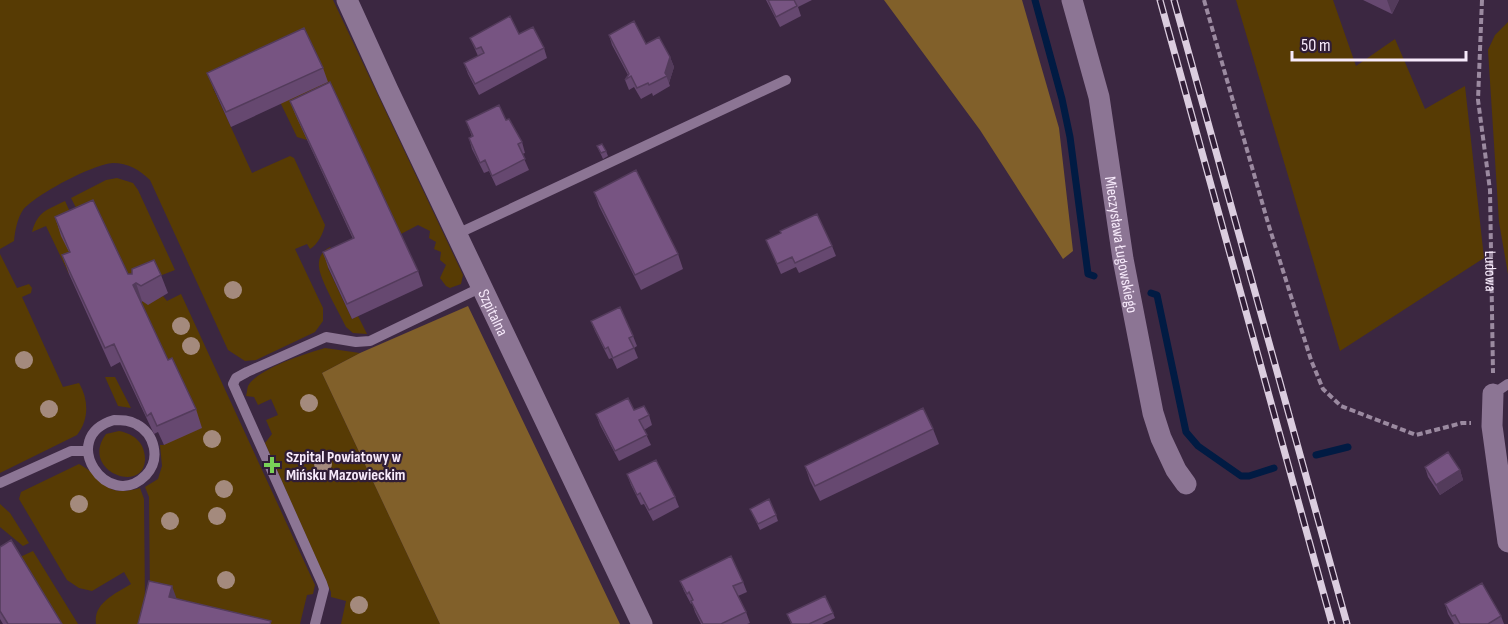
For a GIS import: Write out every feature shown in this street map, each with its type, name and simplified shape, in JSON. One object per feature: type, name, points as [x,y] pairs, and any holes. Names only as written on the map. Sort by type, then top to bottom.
[{"type":"street","name":"Szpitalna","points":[[347,0],[642,624]]},
{"type":"street","name":"Mieczysława Ługowskiego","points":[[1072,0],[1099,97],[1123,259],[1154,413],[1161,438],[1176,470],[1186,484]]},
{"type":"street","points":[[1501,389],[1492,426],[1508,542]]},
{"type":"lane","points":[[457,234],[786,80]]},
{"type":"lane","points":[[315,624],[324,589],[322,583],[233,384],[236,378],[247,372],[326,337],[356,342],[370,341],[482,286]]},
{"type":"lane","points":[[126,420],[143,429],[154,448],[155,459],[145,476],[129,485],[119,485],[102,479],[94,471],[89,461],[88,451],[95,430],[103,423],[126,420]]},
{"type":"lane","points":[[0,483],[71,451],[88,451]]},
{"type":"path","points":[[1204,0],[1287,286],[1323,389],[1341,406],[1416,435],[1462,423],[1492,426]]},
{"type":"path","name":"Ludowa","points":[[1482,0],[1478,100],[1490,190],[1501,389]]},
{"type":"shaded area","points":[[0,0],[333,0],[463,275],[461,284],[450,288],[440,278],[446,265],[440,260],[441,252],[434,249],[436,242],[429,238],[430,231],[418,225],[399,235],[307,140],[297,137],[281,104],[213,88],[252,173],[290,156],[294,158],[325,225],[320,238],[313,247],[310,249],[307,244],[295,249],[323,308],[323,321],[315,332],[256,360],[245,361],[228,350],[150,180],[138,170],[124,164],[113,163],[92,169],[39,196],[23,210],[14,241],[0,249]]},
{"type":"shaded area","points":[[884,0],[1022,0],[1059,128],[1073,251],[1063,259],[980,130]]},
{"type":"shaded area","points":[[1236,0],[1333,0],[1356,66],[1395,39],[1425,109],[1465,86],[1484,258],[1340,351]]},
{"type":"shaded area","points":[[1508,22],[1508,274],[1499,222],[1488,50],[1495,35]]},
{"type":"shaded area","points":[[117,178],[133,183],[138,190],[175,270],[144,282],[139,288],[85,225],[71,198],[106,180]]},
{"type":"shaded area","points":[[65,201],[78,229],[77,270],[69,274],[46,226],[32,232],[40,215]]},
{"type":"shaded area","points":[[330,247],[334,252],[328,268],[352,319],[358,316],[367,334],[353,333],[346,327],[320,273],[320,258]]},
{"type":"shaded area","points":[[0,254],[17,288],[29,284],[32,288],[31,293],[22,297],[63,387],[79,383],[85,396],[86,416],[77,435],[0,473]]},
{"type":"shaded area","points":[[181,294],[315,585],[313,594],[307,595],[300,624],[212,624],[150,598],[149,497],[145,487],[158,479],[162,466],[160,445],[164,445],[174,379],[140,304],[142,301],[148,304],[163,296],[167,301]]},
{"type":"shaded area","points":[[468,306],[620,624],[440,624],[322,373],[360,353]]},
{"type":"shaded area","points":[[325,348],[360,353],[322,373],[440,624],[341,624],[346,601],[331,597],[331,592],[265,443],[272,434],[266,420],[278,415],[271,399],[258,405],[254,397],[246,396],[248,386],[272,368]]},
{"type":"shaded area","points":[[105,377],[115,377],[131,408],[118,406]]},
{"type":"shaded area","points":[[119,431],[135,438],[143,449],[145,460],[142,470],[134,476],[125,477],[115,474],[106,468],[100,459],[100,447],[106,434]]},
{"type":"shaded area","points":[[79,464],[111,489],[128,491],[140,488],[144,499],[145,605],[141,624],[96,624],[98,610],[106,600],[131,584],[124,572],[92,591],[79,588],[67,580],[19,499],[21,492]]},
{"type":"shaded area","points":[[0,504],[10,513],[29,543],[23,546],[0,527]]},
{"type":"shaded area","points":[[33,551],[78,624],[58,624],[18,558]]},
{"type":"building","points":[[768,0],[794,0],[797,6],[776,17]]},
{"type":"building","points":[[510,16],[519,34],[533,27],[544,48],[475,84],[464,63],[484,53],[481,47],[476,49],[470,38]]},
{"type":"building","points":[[634,21],[646,44],[659,37],[670,57],[665,73],[667,76],[637,88],[631,76],[625,80],[629,74],[609,35]]},
{"type":"building","points":[[304,28],[323,68],[226,112],[207,73]]},
{"type":"building","points":[[330,82],[418,271],[347,304],[323,252],[354,238],[290,101]]},
{"type":"building","points":[[499,105],[506,120],[509,119],[522,142],[518,144],[525,159],[492,176],[485,160],[480,163],[469,138],[473,136],[466,121]]},
{"type":"building","points":[[602,144],[606,151],[601,153],[597,146]]},
{"type":"building","points":[[636,170],[678,254],[635,275],[594,192]]},
{"type":"building","points":[[93,200],[128,274],[132,274],[132,269],[154,260],[161,275],[141,286],[136,283],[133,285],[168,360],[172,358],[196,409],[157,426],[151,413],[147,416],[114,344],[105,348],[62,255],[70,252],[55,217]]},
{"type":"building","points":[[817,214],[832,246],[795,263],[792,257],[777,264],[766,240]]},
{"type":"building","points":[[620,307],[633,336],[629,338],[634,348],[613,358],[608,347],[605,349],[591,321]]},
{"type":"building","points":[[628,398],[634,410],[644,406],[649,415],[639,420],[647,435],[615,451],[596,414]]},
{"type":"building","points":[[923,408],[933,429],[815,486],[805,466]]},
{"type":"building","points":[[1448,452],[1460,470],[1436,485],[1425,467]]},
{"type":"building","points":[[656,460],[675,497],[649,510],[640,493],[637,495],[627,474]]},
{"type":"building","points":[[769,499],[776,515],[758,524],[750,509]]},
{"type":"building","points":[[11,540],[62,624],[8,624],[0,611],[0,547]]},
{"type":"building","points":[[731,556],[743,582],[733,586],[746,612],[721,624],[703,624],[689,592],[687,594],[680,581]]},
{"type":"building","points":[[149,581],[172,586],[169,597],[271,621],[270,624],[138,624]]},
{"type":"building","points":[[1482,583],[1501,616],[1488,624],[1460,624],[1445,604]]},
{"type":"building","points":[[825,596],[833,613],[809,624],[792,624],[787,614]]},
{"type":"waterway","points":[[1035,0],[1062,99],[1070,137],[1088,274],[1094,276]]},
{"type":"waterway","points":[[1151,293],[1157,295],[1186,432],[1198,446],[1241,476],[1249,476],[1274,468]]},
{"type":"waterway","points":[[1316,455],[1348,447]]},
{"type":"railway","points":[[1160,0],[1332,624]]},
{"type":"railway","points":[[1174,0],[1347,624]]},
{"type":"place","name":"Szpital Powiatowy w Mińsku Mazowieckim","points":[[272,465]]}]
